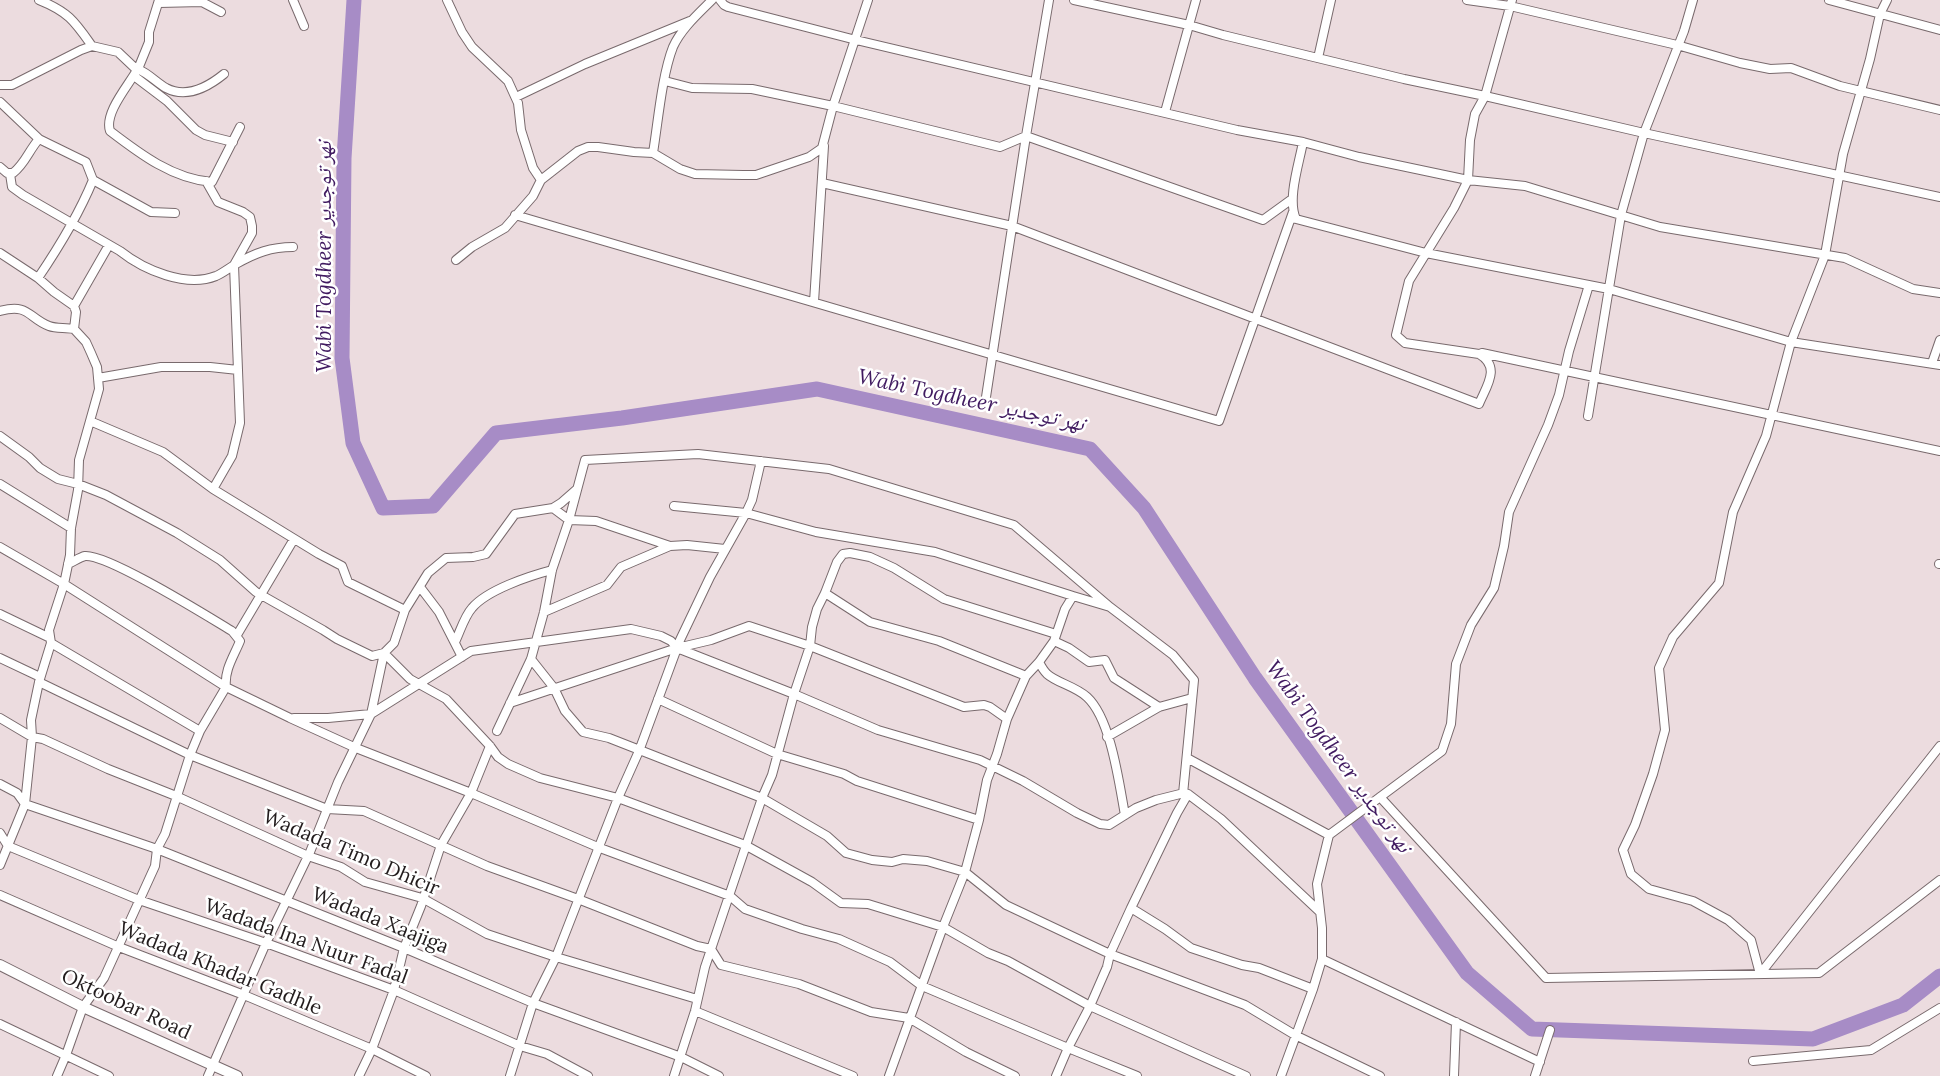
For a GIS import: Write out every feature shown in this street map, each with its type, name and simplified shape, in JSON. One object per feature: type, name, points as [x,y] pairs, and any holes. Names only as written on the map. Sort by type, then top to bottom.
[{"type":"street","points":[[39,0],[64,13],[77,24],[93,46]]},
{"type":"street","points":[[293,0],[304,26]]},
{"type":"street","points":[[447,0],[472,47],[508,81],[516,97],[526,148],[533,168],[541,180]]},
{"type":"street","points":[[653,153],[665,81],[674,46],[690,21],[711,0]]},
{"type":"street","points":[[720,0],[728,7],[855,40],[1237,130],[1303,142],[1359,157],[1468,180],[1525,186],[1660,227],[1845,258],[1913,289],[1940,293]]},
{"type":"street","points":[[814,303],[824,146],[833,106],[868,0]]},
{"type":"street","points":[[986,397],[1049,0]]},
{"type":"street","points":[[1074,0],[1189,25],[1404,79],[1940,197]]},
{"type":"street","points":[[1164,112],[1196,0]]},
{"type":"street","points":[[1318,58],[1331,0]]},
{"type":"street","points":[[1467,0],[1511,3],[1740,63],[1770,69],[1791,68],[1840,86],[1940,110]]},
{"type":"street","points":[[1588,416],[1621,215],[1644,133],[1688,22],[1693,0]]},
{"type":"street","points":[[1829,0],[1940,30]]},
{"type":"street","points":[[1760,974],[1751,940],[1728,920],[1694,901],[1648,889],[1631,874],[1623,850],[1635,825],[1653,774],[1665,730],[1659,668],[1673,637],[1719,583],[1733,512],[1766,436],[1791,342],[1825,255],[1838,176],[1880,14],[1887,0]]},
{"type":"street","points":[[220,12],[202,2],[159,2],[152,19],[149,42],[136,72],[111,112],[108,125],[110,131],[139,153],[173,172],[212,182],[240,127]]},
{"type":"street","points":[[1396,334],[1409,281],[1454,208],[1468,180],[1474,114],[1485,96],[1511,3]]},
{"type":"street","points":[[516,97],[585,64],[690,21]]},
{"type":"street","points":[[0,85],[12,85],[93,46],[118,52],[196,130],[205,135],[233,142]]},
{"type":"street","points":[[136,72],[145,72],[165,87],[184,92],[209,85],[224,74]]},
{"type":"street","points":[[665,81],[692,88],[752,89],[833,106],[1000,147],[1026,136],[1263,220],[1292,199]]},
{"type":"street","points":[[0,102],[39,139],[86,162],[93,180],[151,212],[175,213]]},
{"type":"street","points":[[10,174],[28,158],[39,139]]},
{"type":"street","points":[[1303,142],[1292,199],[1296,219],[1426,253],[1589,285],[1791,342],[1936,364],[1940,340]]},
{"type":"street","points":[[456,260],[472,247],[506,228],[533,196],[541,180],[588,147],[653,153],[680,169],[695,174],[756,174],[809,157],[824,146]]},
{"type":"street","points":[[0,167],[10,174],[12,187],[133,261],[170,276],[205,279],[216,276],[263,250],[293,247]]},
{"type":"street","points":[[38,278],[84,200],[93,180]]},
{"type":"street","points":[[206,181],[218,202],[243,212],[250,218],[252,233],[234,265],[240,423],[232,456],[213,489]]},
{"type":"street","points":[[822,183],[1012,226],[1479,404],[1491,375],[1491,367],[1487,359],[1479,354],[1405,343],[1396,334]]},
{"type":"street","points":[[515,215],[1219,421],[1293,212]]},
{"type":"street","points":[[74,329],[76,316],[74,306],[109,245]]},
{"type":"street","points":[[0,253],[38,278],[74,306]]},
{"type":"street","points":[[1281,1076],[1322,958],[1317,884],[1329,836],[1442,751],[1450,724],[1456,664],[1472,625],[1494,588],[1509,512],[1559,395],[1589,285]]},
{"type":"street","points":[[0,311],[9,308],[17,309],[28,312],[45,325],[74,329],[86,342],[97,367],[99,389],[79,460],[78,484],[71,528],[71,548],[64,584],[49,630],[50,640],[31,720],[32,737],[25,804],[0,865]]},
{"type":"street","points":[[1396,334],[1940,452]]},
{"type":"street","points":[[98,378],[162,367],[210,367],[238,370]]},
{"type":"street","points":[[90,421],[164,453],[213,489],[342,566],[348,582],[405,610]]},
{"type":"street","points":[[0,436],[40,468],[58,479],[106,495],[177,533],[220,560],[261,595],[346,645],[372,656],[384,653],[394,643],[405,610],[429,573],[446,558],[486,554],[515,514],[553,508],[577,489]]},
{"type":"street","points":[[496,731],[531,659],[544,612],[552,570],[569,520],[585,460],[698,454],[829,469],[1014,525],[1110,607],[1173,655],[1194,680],[1186,794],[1131,908],[1090,1006],[1056,1076]]},
{"type":"street","points":[[510,1076],[533,1003],[556,957],[618,798],[639,751],[677,648],[725,549],[736,534],[752,500],[761,461]]},
{"type":"street","points":[[0,484],[71,528]]},
{"type":"street","points":[[674,506],[746,513],[816,532],[935,552],[1110,607]]},
{"type":"street","points":[[553,508],[569,520],[596,521],[670,546]]},
{"type":"street","points":[[237,635],[294,539]]},
{"type":"street","points":[[544,612],[607,585],[621,567],[670,546],[687,545],[725,549]]},
{"type":"street","points":[[0,547],[64,584],[226,687],[290,718],[356,748],[471,792],[600,848],[730,896],[745,909],[839,939],[890,962],[922,986],[1137,1076]]},
{"type":"street","points":[[674,1076],[695,1011],[711,949],[771,775],[810,646],[814,618],[837,562],[843,554],[854,553],[870,557],[894,568],[944,599],[1055,637],[1089,662],[1105,660],[1114,678],[1159,707]]},
{"type":"street","points":[[57,1076],[83,1007],[104,978],[155,866],[158,849],[190,755],[200,731],[226,687],[227,670],[240,641],[237,635],[208,616],[121,568],[84,556],[68,564]]},
{"type":"street","points":[[454,642],[471,609],[483,599],[521,578],[552,570]]},
{"type":"street","points":[[420,587],[439,612],[462,657]]},
{"type":"street","points":[[825,593],[870,622],[939,641],[1026,676]]},
{"type":"street","points":[[889,1076],[965,872],[991,766],[998,754],[1007,719],[1026,676],[1039,662],[1055,637],[1065,609],[1073,596]]},
{"type":"street","points":[[0,614],[50,640],[200,731]]},
{"type":"street","points":[[510,703],[749,626],[810,646],[964,707],[984,705],[990,707],[1007,719]]},
{"type":"street","points":[[290,718],[328,718],[371,714],[471,651],[631,629],[661,636],[671,641],[677,648],[878,730],[980,760],[1100,824],[1109,825],[1136,808],[1156,800],[1186,794],[1221,819],[1320,912]]},
{"type":"street","points":[[384,653],[410,679],[446,699],[498,757],[508,764],[540,777],[618,798],[745,845],[812,882],[841,903],[868,904],[943,927],[1090,1006],[1246,1076]]},
{"type":"street","points":[[211,1071],[371,714],[384,653]]},
{"type":"street","points":[[0,658],[190,755],[327,809],[364,811],[487,866],[697,946],[711,949],[721,964],[799,984],[872,1012],[909,1018],[966,1052],[1015,1076]]},
{"type":"street","points":[[531,659],[554,688],[565,711],[582,732],[609,738],[762,798],[827,836],[846,854],[892,862],[903,859],[927,861],[965,872],[1006,905],[1110,954],[1245,1005],[1295,1035],[1380,1076]]},
{"type":"street","points":[[1039,662],[1047,674],[1074,687],[1088,698],[1101,715],[1114,760],[1125,815]]},
{"type":"street","points":[[1107,737],[1159,707],[1192,698]]},
{"type":"street","points":[[658,699],[777,754],[979,820]]},
{"type":"street","name":"Wadada Timo Dhicir","points":[[0,718],[32,737],[43,739],[108,769],[176,796],[308,856],[341,867],[365,882],[422,898],[487,934],[697,999]]},
{"type":"street","points":[[359,1076],[372,1049],[394,990],[404,948],[421,906],[441,844],[471,792],[490,746]]},
{"type":"street","points":[[1760,974],[1940,746]]},
{"type":"street","points":[[1187,758],[1329,836]]},
{"type":"street","points":[[0,784],[17,793],[25,804]]},
{"type":"street","points":[[1380,797],[1545,978],[1819,973],[1940,880]]},
{"type":"street","name":"Wadada Xaajiga","points":[[25,804],[158,849],[404,948],[533,1003],[681,1057],[720,1076]]},
{"type":"street","points":[[0,833],[8,846]]},
{"type":"street","name":"Wadada Ina Nuur Fadal","points":[[8,846],[139,900],[394,990],[520,1046],[548,1054],[566,1066],[588,1076]]},
{"type":"street","name":"Wadada Khadar Gadhle","points":[[0,895],[119,947],[244,995],[372,1049],[426,1076]]},
{"type":"street","points":[[1131,908],[1191,948],[1222,959],[1259,968],[1313,989]]},
{"type":"street","points":[[1322,958],[1540,1062]]},
{"type":"street","name":"Oktoobar Road","points":[[0,965],[83,1007],[116,1020],[211,1071],[237,1076]]},
{"type":"street","points":[[1753,1061],[1871,1050],[1940,1008]]},
{"type":"street","points":[[695,1011],[853,1076]]},
{"type":"street","points":[[1454,1076],[1456,1022]]},
{"type":"street","points":[[0,1024],[109,1076]]},
{"type":"street","points":[[1535,1076],[1550,1030]]},
{"type":"waterway","name":"Wabi Togdheer نهر توجدير","points":[[354,0],[344,158],[342,358],[353,443],[383,508],[433,506],[496,433],[622,418],[817,389],[1090,449],[1144,508],[1255,678],[1467,973],[1532,1029],[1813,1039],[1903,1005],[1940,976]]}]
